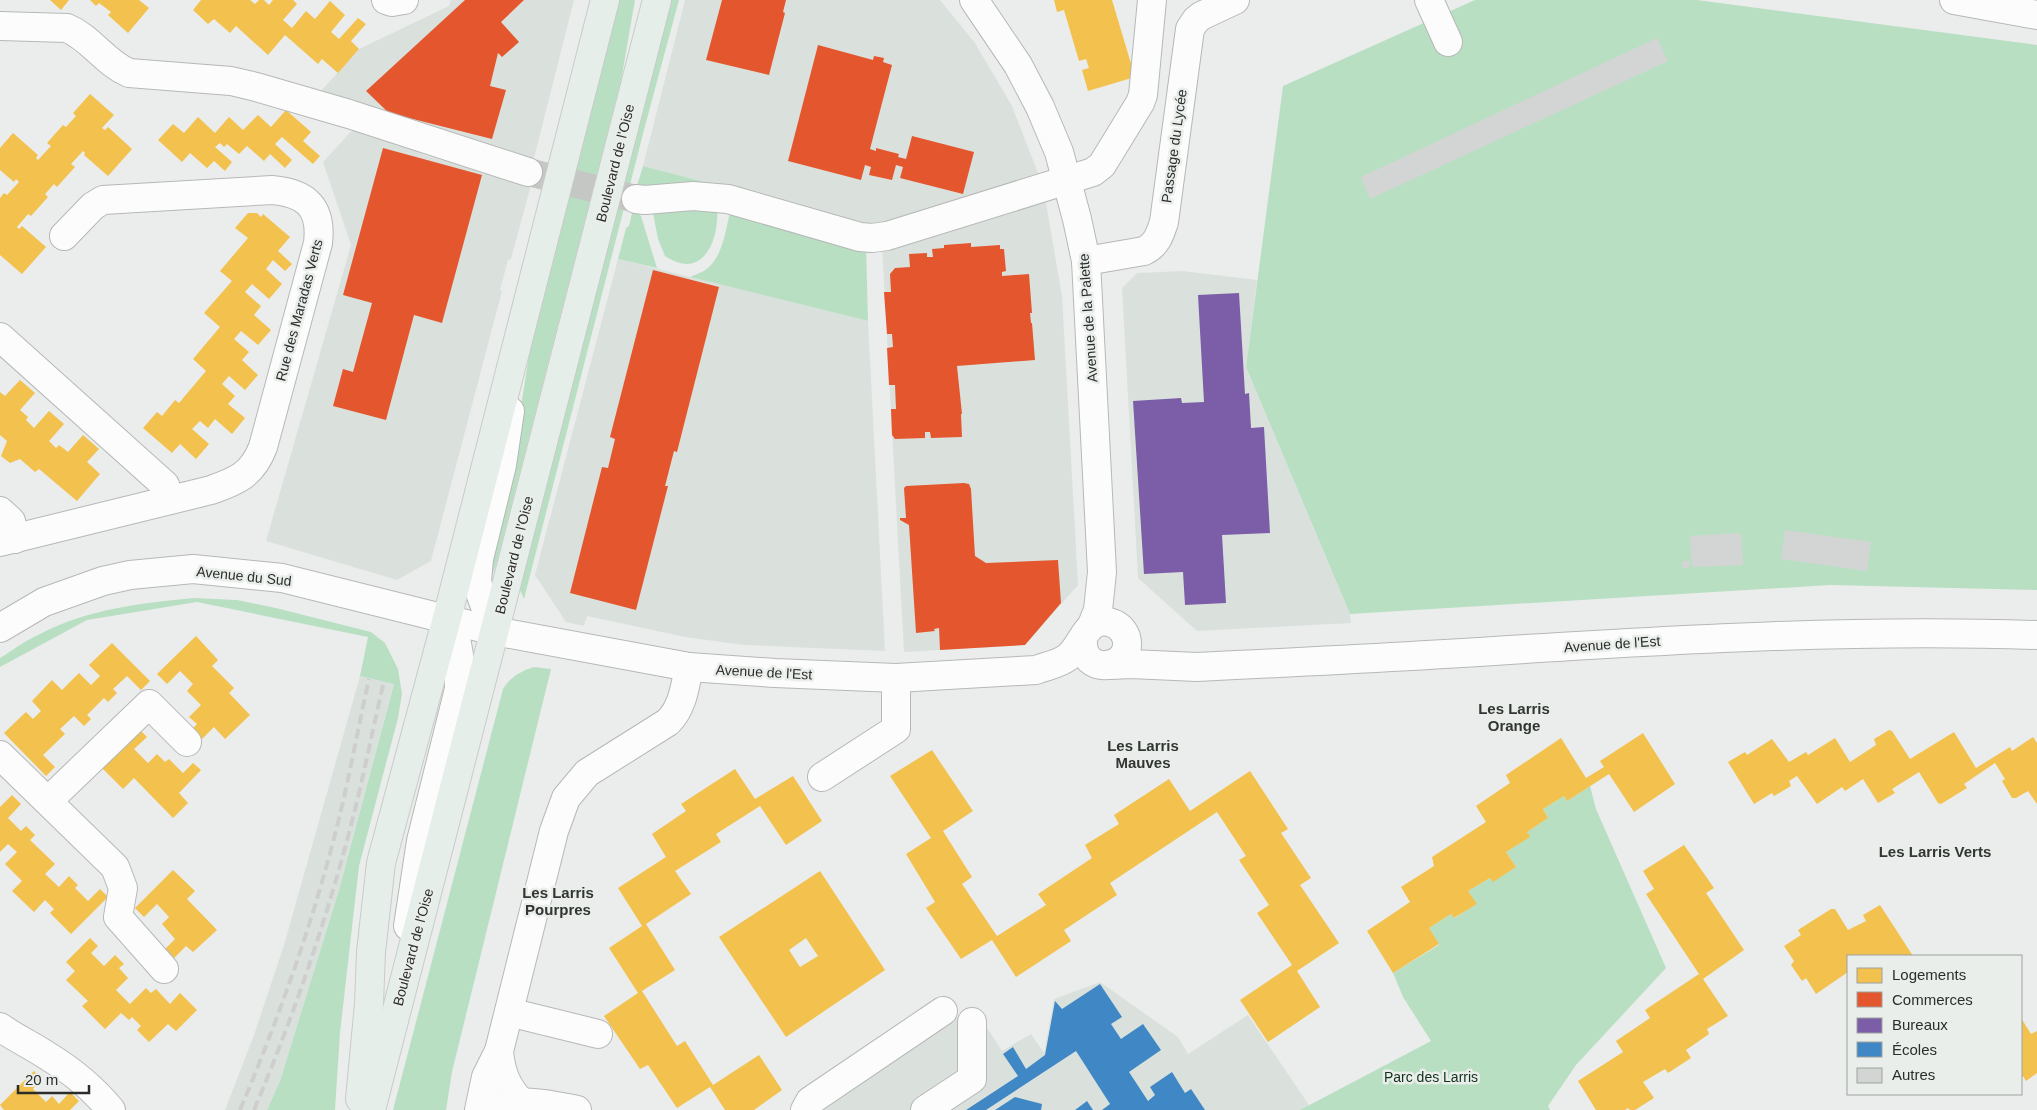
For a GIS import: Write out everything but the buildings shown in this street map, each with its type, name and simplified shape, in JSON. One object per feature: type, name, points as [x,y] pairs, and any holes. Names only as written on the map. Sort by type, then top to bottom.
[{"type":"main road","name":"Boulevard de l'Oise","points":[[360,1110],[369,1004],[371,952],[381,863],[447,618],[605,0]]},
{"type":"main road","name":"Boulevard de l'Oise","points":[[371,1110],[657,0]]},
{"type":"street","points":[[386,0],[392,2],[404,0]]},
{"type":"street","name":"Avenue de la Palette","points":[[974,0],[1022,74],[1040,107],[1068,180],[1086,261],[1102,572],[1112,616],[1104,630]]},
{"type":"street","points":[[636,199],[693,196],[728,199],[860,237],[872,238],[887,236],[1093,172],[1100,168],[1143,95],[1152,0]]},
{"type":"street","name":"Passage du Lycée","points":[[1086,261],[1144,251],[1156,242],[1164,222],[1190,29],[1201,16],[1235,0]]},
{"type":"street","points":[[1429,0],[1448,42]]},
{"type":"street","points":[[1954,0],[2037,15]]},
{"type":"street","points":[[0,26],[67,28],[76,32],[119,69],[129,73],[231,81],[256,87],[349,114],[528,172]]},
{"type":"street","name":"Rue des Maradas Verts","points":[[0,510],[11,521],[8,540],[227,484],[251,469],[258,460],[318,243],[320,228],[318,218],[306,200],[285,191],[272,190],[109,199],[97,203],[64,236]]},
{"type":"street","points":[[494,631],[477,580],[479,560],[502,465],[522,324]]},
{"type":"street","points":[[0,337],[165,485],[170,500]]},
{"type":"street","name":"Rue des Maradas Verts","points":[[101,517],[125,506],[135,490],[137,482],[136,468],[130,454]]},
{"type":"street","name":"Avenue du Sud","points":[[0,628],[44,602],[103,581],[130,575],[193,570],[282,578],[494,631]]},
{"type":"street","points":[[395,1017],[420,840],[459,689],[459,654],[456,638],[447,618]]},
{"type":"street","points":[[1104,630],[1127,645],[1126,651],[1117,662],[1108,665],[1098,665],[1087,658],[1084,652],[1104,630]]},
{"type":"street","name":"Avenue de l'Est","points":[[1036,670],[1068,657],[1104,630],[1159,658],[1188,666]]},
{"type":"street","name":"Avenue de l'Est","points":[[494,631],[689,667],[896,678],[1036,670],[1063,674],[1108,665],[1188,666],[1398,657],[1703,638],[1802,634],[1926,633],[2037,635]]},
{"type":"street","points":[[478,1110],[486,1077],[499,1051],[554,832],[566,798],[588,773],[668,722],[674,716],[680,706],[689,667]]},
{"type":"street","points":[[822,777],[896,729],[896,678]]},
{"type":"street","points":[[48,801],[149,704],[187,742]]},
{"type":"street","points":[[1,757],[115,867],[123,888],[118,917],[164,969]]},
{"type":"street","points":[[805,1110],[810,1101],[942,1011]]},
{"type":"street","points":[[509,1012],[598,1034]]},
{"type":"street","points":[[925,1110],[972,1079],[972,1022]]},
{"type":"street","points":[[0,1027],[15,1038],[45,1053],[75,1073],[100,1096],[111,1110]]},
{"type":"street","points":[[499,1051],[501,1070],[506,1084],[512,1094],[529,1106]]},
{"type":"street","points":[[495,1110],[504,1105],[529,1106],[542,1102],[577,1110]]},
{"type":"shaded area","points":[[451,0],[574,0],[533,162],[321,95],[321,91],[359,49],[449,6]]},
{"type":"shaded area","points":[[685,0],[940,0],[975,43],[1012,106],[1040,178],[880,227],[643,166]]},
{"type":"shaded area","points":[[356,126],[403,144],[424,155],[531,185],[511,259],[508,260],[500,290],[502,291],[431,561],[397,580],[266,541],[351,245],[323,162]]},
{"type":"shaded area","points":[[1045,197],[1062,296],[1078,585],[1025,645],[904,652],[882,246]]},
{"type":"shaded area","points":[[618,259],[868,321],[885,651],[744,645],[685,637],[587,616],[584,626],[566,622],[535,575]]},
{"type":"shaded area","points":[[1183,271],[1257,280],[1246,367],[1350,614],[1351,623],[1197,631],[1138,578],[1122,288],[1137,273]]},
{"type":"shaded area","points":[[360,676],[394,683],[339,890],[280,1081],[267,1110],[225,1110],[254,1035],[284,945]]},
{"type":"shaded area","points":[[1100,982],[1178,1037],[1188,1054],[1248,1015],[1309,1105],[1310,1110],[815,1110],[974,1007],[1002,1051],[1031,1034],[1044,1053],[1054,999]]},
{"type":"green space","points":[[618,0],[635,0],[621,81],[496,565],[490,580],[485,571],[520,413],[533,330]]},
{"type":"green space","points":[[670,0],[679,0],[524,599],[520,590],[520,583]]},
{"type":"green space","points":[[1475,0],[1697,0],[2037,45],[2037,590],[1830,585],[1350,614],[1246,367],[1283,86]]},
{"type":"green space","points":[[643,166],[864,223],[863,227],[635,192]]},
{"type":"green space","points":[[717,206],[716,231],[707,253],[699,260],[690,264],[679,263],[665,256],[658,239],[652,208]]},
{"type":"green space","points":[[633,209],[641,216],[657,268],[618,259]]},
{"type":"green space","points":[[730,212],[866,243],[868,321],[690,277],[707,269],[715,260],[724,240]]},
{"type":"green space","points":[[194,598],[237,600],[371,632],[385,643],[398,669],[402,694],[398,718],[359,866],[340,1033],[335,1110],[267,1110],[280,1081],[339,890],[394,684],[360,676],[368,637],[197,602],[87,620],[0,667],[0,658],[35,636],[58,625],[115,608]]},
{"type":"green space","points":[[534,667],[551,669],[452,1072],[446,1110],[393,1110],[503,689],[516,675]]},
{"type":"green space","name":"Parc des Larris","points":[[1590,786],[1596,809],[1666,968],[1576,1065],[1548,1106],[1550,1110],[1300,1110],[1431,1041],[1403,997],[1393,973],[1439,945],[1429,928],[1451,914],[1455,918],[1476,904],[1468,891],[1490,878],[1493,881],[1516,867],[1506,852],[1529,837],[1527,832],[1548,818],[1543,809],[1564,796],[1567,801]]},
{"type":"tunnel","points":[[528,172],[636,199]]},
{"type":"railway","points":[[240,1110],[280,1010],[325,873],[348,779],[369,679]]},
{"type":"railway","points":[[254,1110],[303,984],[334,888],[349,834],[383,685]]},
{"type":"district","name":"Les Larris Orange","points":[[1514,718]]},
{"type":"district","name":"Les Larris Mauves","points":[[1143,754]]},
{"type":"district","name":"Les Larris Verts","points":[[1935,852]]},
{"type":"district","name":"Les Larris Pourpres","points":[[558,902]]}]
